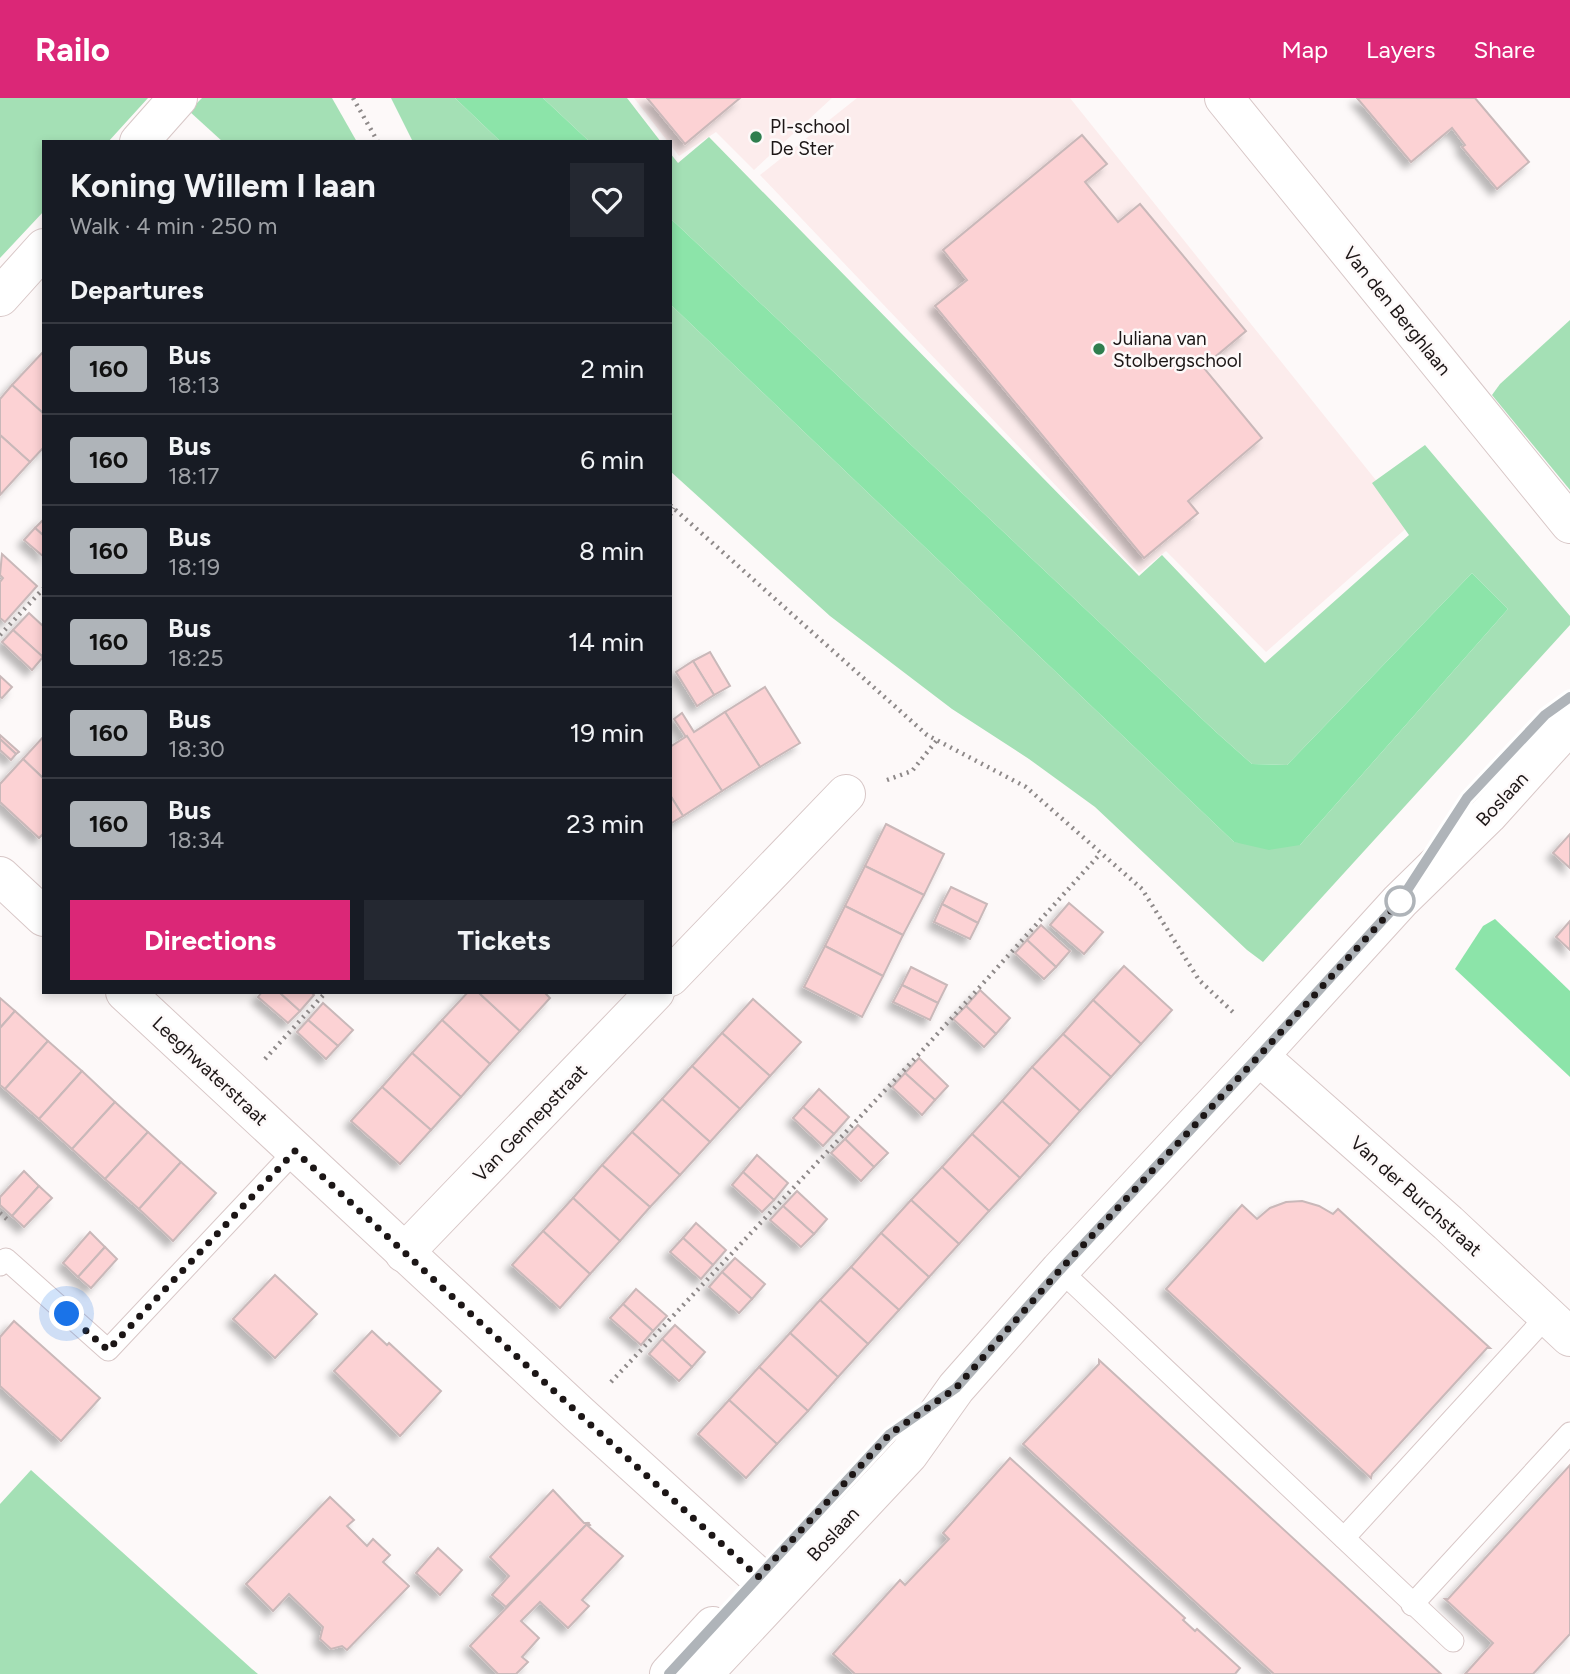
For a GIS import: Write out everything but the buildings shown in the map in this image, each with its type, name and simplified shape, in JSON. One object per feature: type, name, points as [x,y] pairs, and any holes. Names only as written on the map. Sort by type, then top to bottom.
[{"type":"street","points":[[141,140],[178,98]]},
{"type":"street","name":"Van den Berghlaan","points":[[1224,98],[1570,524]]},
{"type":"street","points":[[0,297],[42,250]]},
{"type":"street","name":"Boslaan","points":[[1400,901],[1467,798],[1545,715],[1570,697]]},
{"type":"street","name":"Boslaan","points":[[703,1674],[768,1585],[890,1434],[956,1388],[1060,1270],[1400,901],[1488,815],[1570,724]]},
{"type":"street","points":[[672,975],[846,794]]},
{"type":"street","points":[[0,876],[42,914]]},
{"type":"street","name":"Leeghwaterstraat","points":[[127,994],[404,1253],[768,1585]]},
{"type":"street","name":"Van Gennepstraat","points":[[404,1253],[653,994]]},
{"type":"street","name":"Van der Burchstraat","points":[[1264,1051],[1559,1327]]},
{"type":"street","name":"Boslaan","points":[[669,1674],[768,1585]]},
{"type":"lane","points":[[0,1265],[6,1259],[108,1350],[295,1151]]},
{"type":"lane","points":[[1060,1270],[1453,1641]]},
{"type":"lane","points":[[1345,1538],[1559,1327]]},
{"type":"lane","points":[[1412,1605],[1570,1433]]},
{"type":"path","points":[[353,98],[377,140]]},
{"type":"path","points":[[672,506],[917,726],[937,740],[1026,787],[1142,889],[1199,980],[1264,1051]]},
{"type":"path","points":[[0,635],[42,590]]},
{"type":"path","points":[[846,794],[912,771],[937,740]]},
{"type":"path","points":[[580,1415],[921,1052],[1100,854]]},
{"type":"path","points":[[234,1093],[324,994]]},
{"type":"shaded area","points":[[0,98],[148,98],[110,140],[42,140],[42,213],[0,258]]},
{"type":"shaded area","points":[[202,98],[332,98],[356,140],[221,140],[189,111]]},
{"type":"shaded area","points":[[391,98],[455,98],[499,140],[412,140]]},
{"type":"shaded area","points":[[455,98],[543,98],[588,140],[499,140]]},
{"type":"shaded area","points":[[543,98],[627,98],[659,140],[588,140]]},
{"type":"shaded area","name":"PI-school De Ster","points":[[634,98],[832,98],[754,170],[716,132],[679,156],[672,147],[672,140],[667,140]]},
{"type":"shaded area","name":"Juliana van Stolbergschool","points":[[857,98],[1070,98],[1411,524],[1266,652],[1166,551],[1139,573],[760,175]]},
{"type":"shaded area","points":[[709,137],[1139,576],[1162,555],[1265,663],[1409,535],[1372,483],[1425,445],[1570,616],[1570,625],[1263,962],[1095,807],[1029,759],[952,709],[830,616],[672,473],[672,306],[1234,842],[1300,845],[1508,609],[1472,573],[1287,765],[1252,764],[672,220],[672,156],[678,163]]},
{"type":"shaded area","points":[[672,220],[1252,764],[1287,765],[1472,573],[1508,609],[1300,845],[1269,850],[1234,842],[672,306]]},
{"type":"shaded area","points":[[1570,320],[1570,490],[1492,395],[1500,384]]},
{"type":"shaded area","points":[[1495,919],[1570,991],[1570,1077],[1455,969],[1483,926]]},
{"type":"shaded area","points":[[31,1470],[258,1674],[0,1674],[0,1504]]},
{"type":"bus line","name":"160","points":[[669,1674],[890,1434],[956,1388],[1060,1270],[1400,901],[1467,798],[1545,715],[1570,697]]},
{"type":"place","name":"PI-school De Ster","points":[[756,137]]},
{"type":"place","name":"Juliana van Stolbergschool","points":[[1099,349]]},
{"type":"route","points":[[67,1314],[108,1350],[295,1151],[758,1577],[890,1434],[956,1388],[1060,1270],[1400,901]]}]
